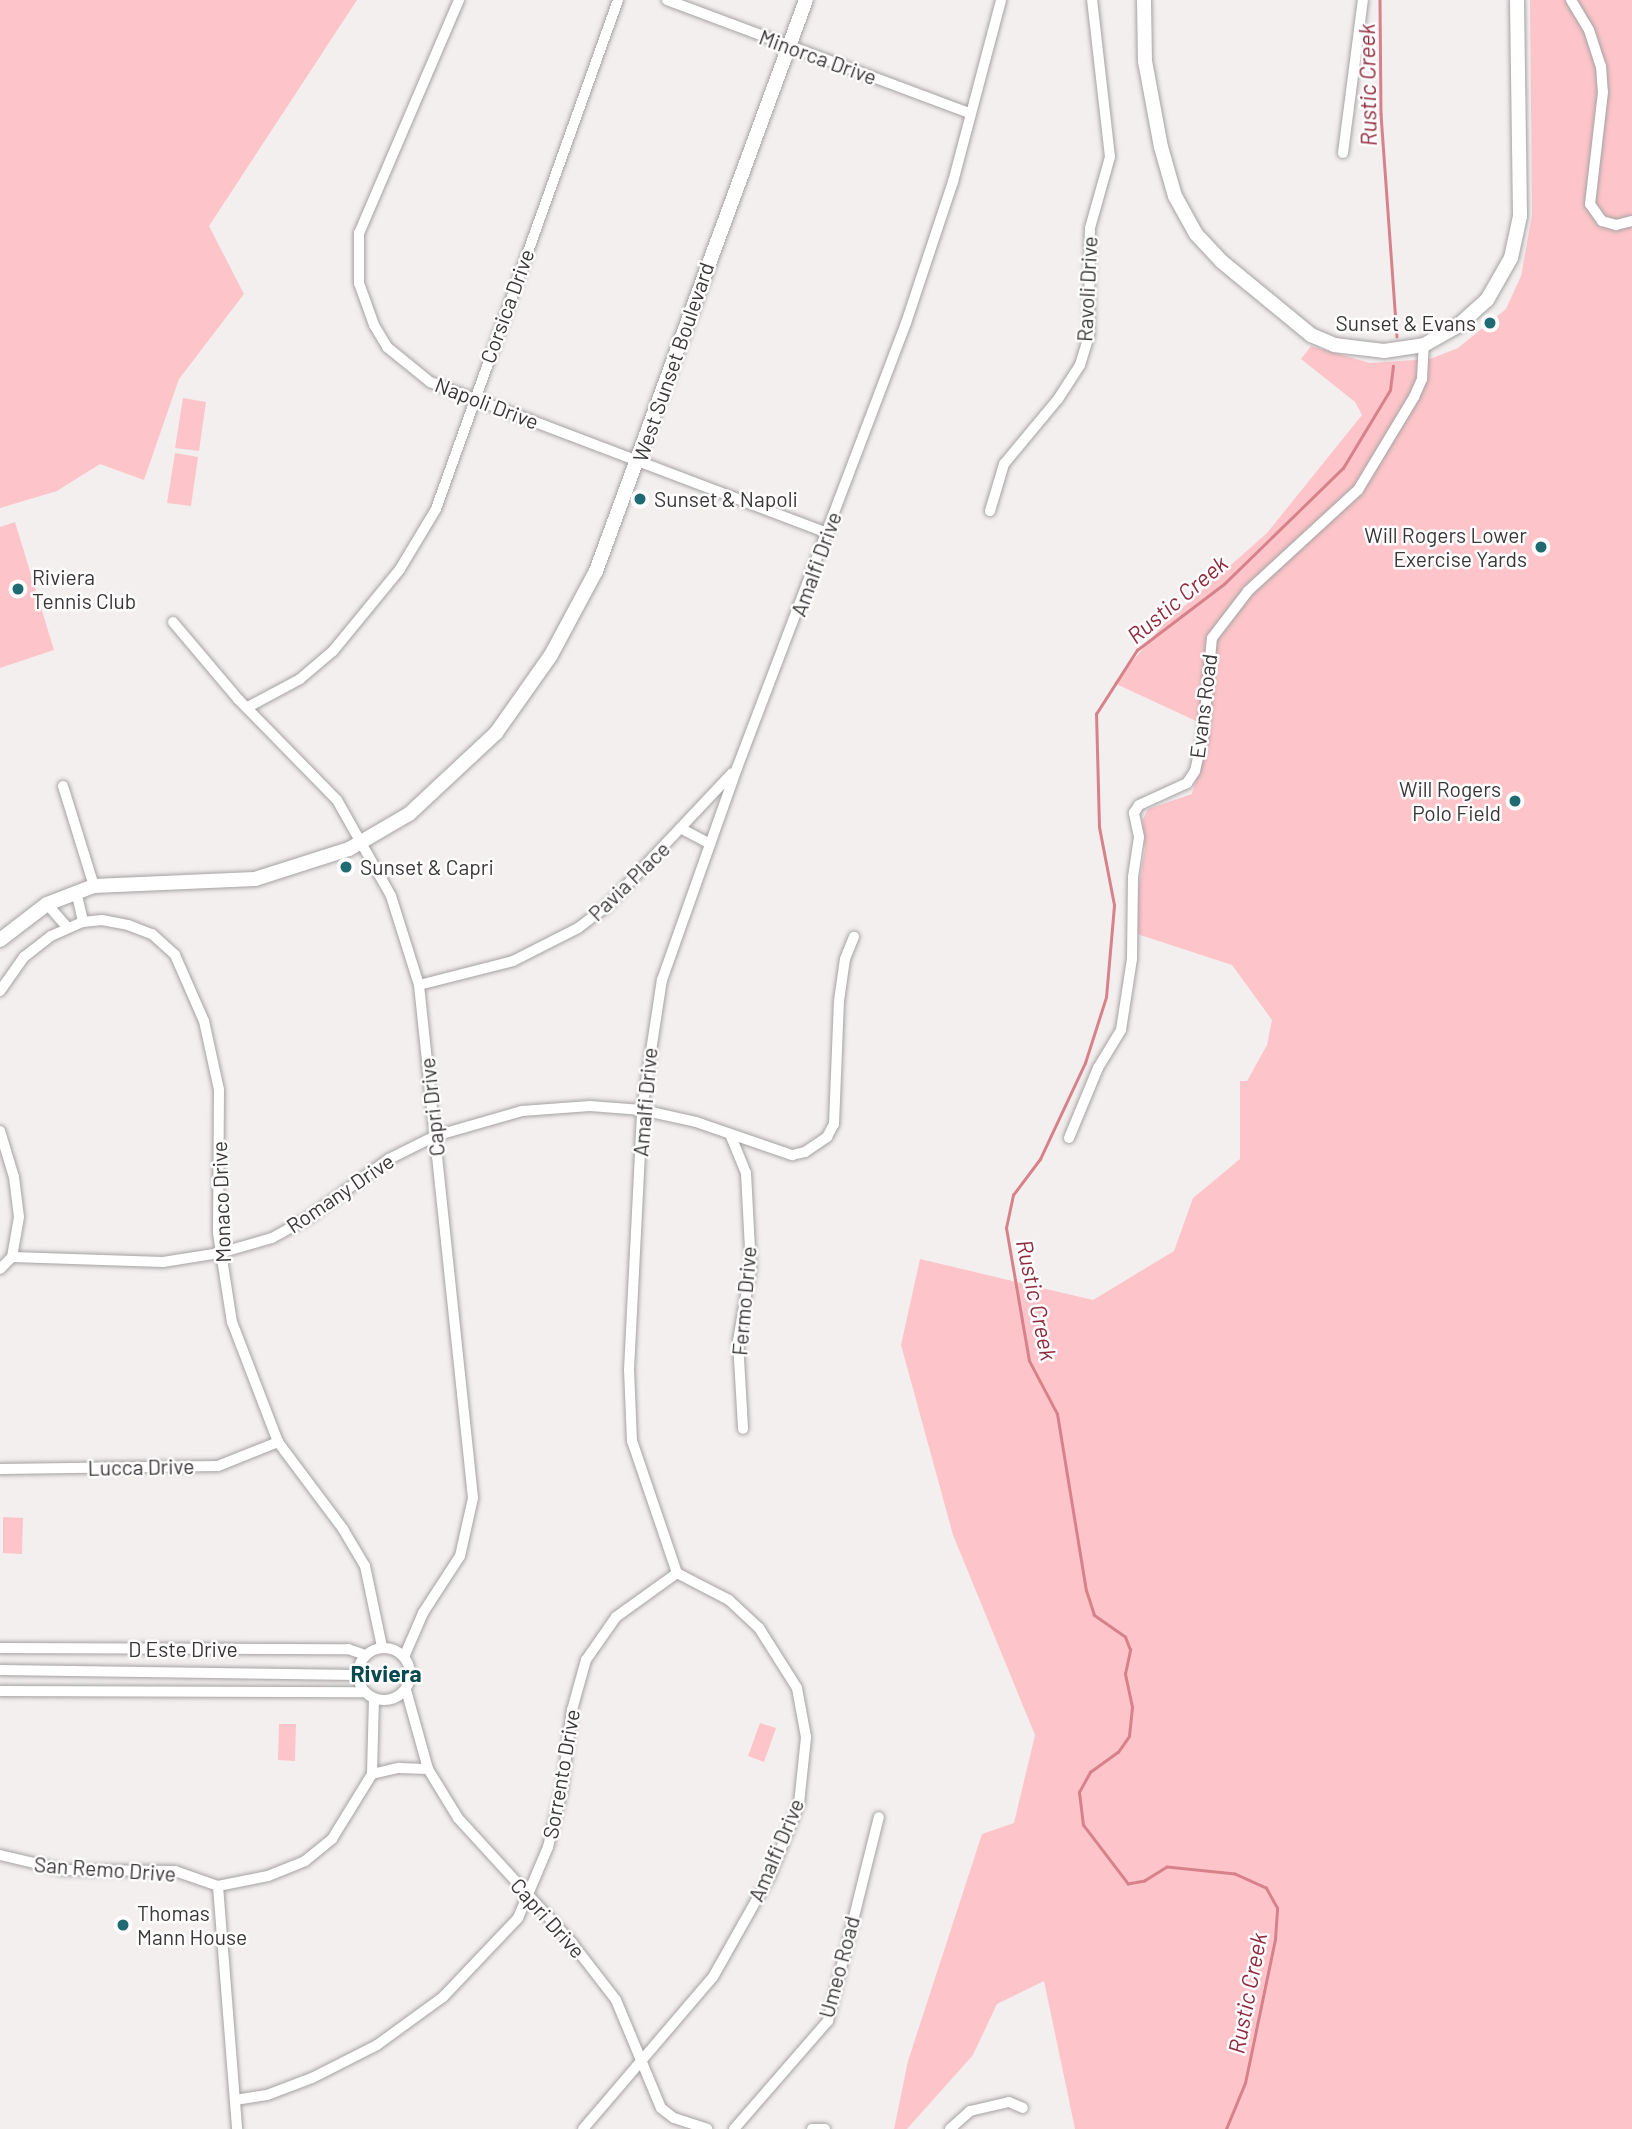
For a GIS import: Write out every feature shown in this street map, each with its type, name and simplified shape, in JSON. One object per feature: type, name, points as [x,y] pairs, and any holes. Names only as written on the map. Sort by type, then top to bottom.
[{"type":"main road","name":"West Sunset Boulevard","points":[[0,940],[47,904],[94,886],[255,879],[363,842],[409,814],[461,771],[529,689],[575,616],[638,464],[685,322],[806,0]]},
{"type":"main road","points":[[1144,0],[1145,61],[1161,147],[1175,196],[1196,234],[1221,261],[1311,335],[1369,350],[1424,345],[1459,325],[1487,300],[1504,272],[1517,234],[1517,0]]},
{"type":"street","name":"Napoli Drive","points":[[459,0],[364,213],[356,262],[365,302],[387,347],[430,382],[473,400],[561,430],[638,464],[828,533]]},
{"type":"street","name":"Corsica Drive","points":[[248,707],[300,679],[334,650],[400,569],[436,509],[618,0]]},
{"type":"street","name":"Minorca Drive","points":[[667,0],[970,113]]},
{"type":"street","name":"Amalfi Drive","points":[[583,2129],[641,2065],[713,1977],[770,1876],[799,1804],[806,1761],[797,1688],[774,1646],[729,1600],[677,1573],[667,1532],[639,1468],[629,1424],[642,1110],[662,980],[737,768],[906,323],[970,113],[1001,0]]},
{"type":"street","name":"Ravoli Drive","points":[[990,511],[1004,464],[1058,399],[1080,365],[1090,335],[1090,228],[1110,157],[1092,0]]},
{"type":"street","points":[[1343,153],[1363,0]]},
{"type":"street","points":[[1571,0],[1589,30],[1601,66],[1602,92],[1590,204],[1602,221],[1616,225],[1632,221]]},
{"type":"street","name":"Evans Road","points":[[1069,1138],[1098,1068],[1121,1030],[1132,959],[1133,877],[1139,837],[1134,813],[1139,805],[1187,783],[1195,771],[1203,736],[1212,638],[1248,591],[1358,491],[1414,397],[1422,379],[1424,345]]},
{"type":"street","name":"Capri Drive","points":[[173,622],[248,707],[337,800],[391,896],[419,985],[473,1498],[460,1556],[423,1613],[404,1657]]},
{"type":"street","name":"Pavia Place","points":[[419,985],[513,961],[578,928],[604,908],[682,829],[737,768]]},
{"type":"street","points":[[63,786],[94,886]]},
{"type":"street","points":[[682,829],[710,844]]},
{"type":"street","points":[[76,891],[83,922]]},
{"type":"street","points":[[0,991],[24,957],[67,927],[47,904]]},
{"type":"street","name":"Monaco Drive","points":[[67,927],[102,920],[152,934],[175,955],[192,989],[219,1090],[220,1253],[232,1322],[278,1442],[343,1529],[365,1566],[382,1647]]},
{"type":"street","name":"Romany Drive","points":[[12,1257],[163,1262],[220,1253],[272,1238],[308,1218],[389,1159],[435,1136],[522,1111],[590,1107],[642,1110],[792,1154],[816,1147],[827,1137],[834,1124],[845,959],[854,937]]},
{"type":"street","points":[[0,1130],[18,1196],[12,1257],[0,1269]]},
{"type":"street","name":"Fermo Drive","points":[[730,1135],[747,1173],[751,1267],[737,1341],[743,1429]]},
{"type":"street","name":"Lucca Drive","points":[[0,1469],[218,1466],[278,1442]]},
{"type":"street","name":"Sorrento Drive","points":[[235,2100],[267,2095],[312,2078],[400,2030],[467,1976],[518,1918],[530,1898],[562,1790],[572,1710],[586,1660],[616,1617],[677,1573]]},
{"type":"street","points":[[382,1647],[404,1657],[411,1673],[406,1689],[392,1700],[374,1699],[364,1692],[357,1675],[365,1655],[382,1647]]},
{"type":"street","name":"D Este Drive","points":[[0,1648],[348,1649],[365,1655]]},
{"type":"street","name":"D Este Drive","points":[[0,1670],[357,1675]]},
{"type":"street","name":"Capri Drive","points":[[406,1689],[428,1769],[458,1818],[572,1943],[616,2000],[661,2108],[674,2118],[707,2129]]},
{"type":"street","name":"D Este Drive","points":[[0,1691],[364,1692]]},
{"type":"street","points":[[237,2129],[218,1886],[268,1876],[305,1861],[332,1839],[372,1774],[374,1699]]},
{"type":"street","points":[[372,1774],[428,1769]]},
{"type":"street","name":"Umeo Road","points":[[734,2129],[828,2021],[879,1817]]},
{"type":"street","name":"San Remo Drive","points":[[0,1855],[64,1870],[175,1871],[218,1886]]},
{"type":"street","points":[[950,2129],[970,2111],[1009,2102],[1023,2108]]},
{"type":"street","points":[[811,2129],[825,2129]]},
{"type":"shaded area","points":[[0,0],[357,0],[209,226],[244,294],[179,379],[144,480],[100,464],[57,491],[0,508]]},
{"type":"shaded area","points":[[1530,0],[1632,0],[1632,2129],[1075,2129],[1044,1981],[997,2004],[973,2055],[907,2129],[894,2129],[908,2061],[982,1834],[1014,1823],[1035,1735],[953,1535],[901,1345],[920,1259],[1093,1300],[1174,1251],[1193,1198],[1240,1159],[1240,1081],[1247,1081],[1267,1045],[1272,1020],[1232,965],[1131,932],[1145,849],[1142,821],[1148,809],[1192,794],[1208,736],[1196,721],[1114,683],[1163,625],[1267,533],[1362,415],[1355,402],[1301,359],[1311,346],[1370,363],[1430,359],[1458,348],[1506,309],[1521,276],[1532,215]]},
{"type":"shaded area","points":[[183,398],[206,402],[199,451],[175,448]]},
{"type":"shaded area","points":[[175,453],[198,457],[191,506],[167,503]]},
{"type":"shaded area","name":"Riviera Tennis Club","points":[[15,522],[54,650],[0,668],[0,527]]},
{"type":"shaded area","points":[[3,1517],[23,1518],[22,1554],[3,1553]]},
{"type":"shaded area","points":[[760,1723],[776,1728],[764,1762],[748,1756]]},
{"type":"shaded area","points":[[279,1724],[296,1724],[295,1761],[278,1760]]},
{"type":"waterway","name":"Rustic Creek","points":[[1380,0],[1381,114],[1397,336]]},
{"type":"waterway","name":"Rustic Creek","points":[[1226,2129],[1245,2083],[1275,1939],[1277,1908],[1266,1888],[1235,1874],[1167,1867],[1145,1881],[1128,1884],[1083,1825],[1079,1792],[1090,1772],[1118,1752],[1129,1736],[1132,1707],[1125,1674],[1130,1650],[1125,1637],[1094,1615],[1086,1591],[1057,1414],[1029,1361],[1006,1228],[1013,1195],[1040,1159],[1085,1063],[1106,997],[1114,905],[1099,827],[1096,714],[1137,650],[1224,584],[1343,468],[1390,390],[1393,366]]},
{"type":"place","name":"Sunset & Evans","points":[[1490,323]]},
{"type":"place","name":"Sunset & Napoli","points":[[640,499]]},
{"type":"place","name":"Will Rogers Lower Exercise Yards","points":[[1541,547]]},
{"type":"place","name":"Riviera Tennis Club","points":[[18,589]]},
{"type":"place","name":"Will Rogers Polo Field","points":[[1515,801]]},
{"type":"place","name":"Sunset & Capri","points":[[346,867]]},
{"type":"place","name":"Thomas Mann House","points":[[123,1925]]},
{"type":"district","name":"Riviera","points":[[386,1673]]}]
